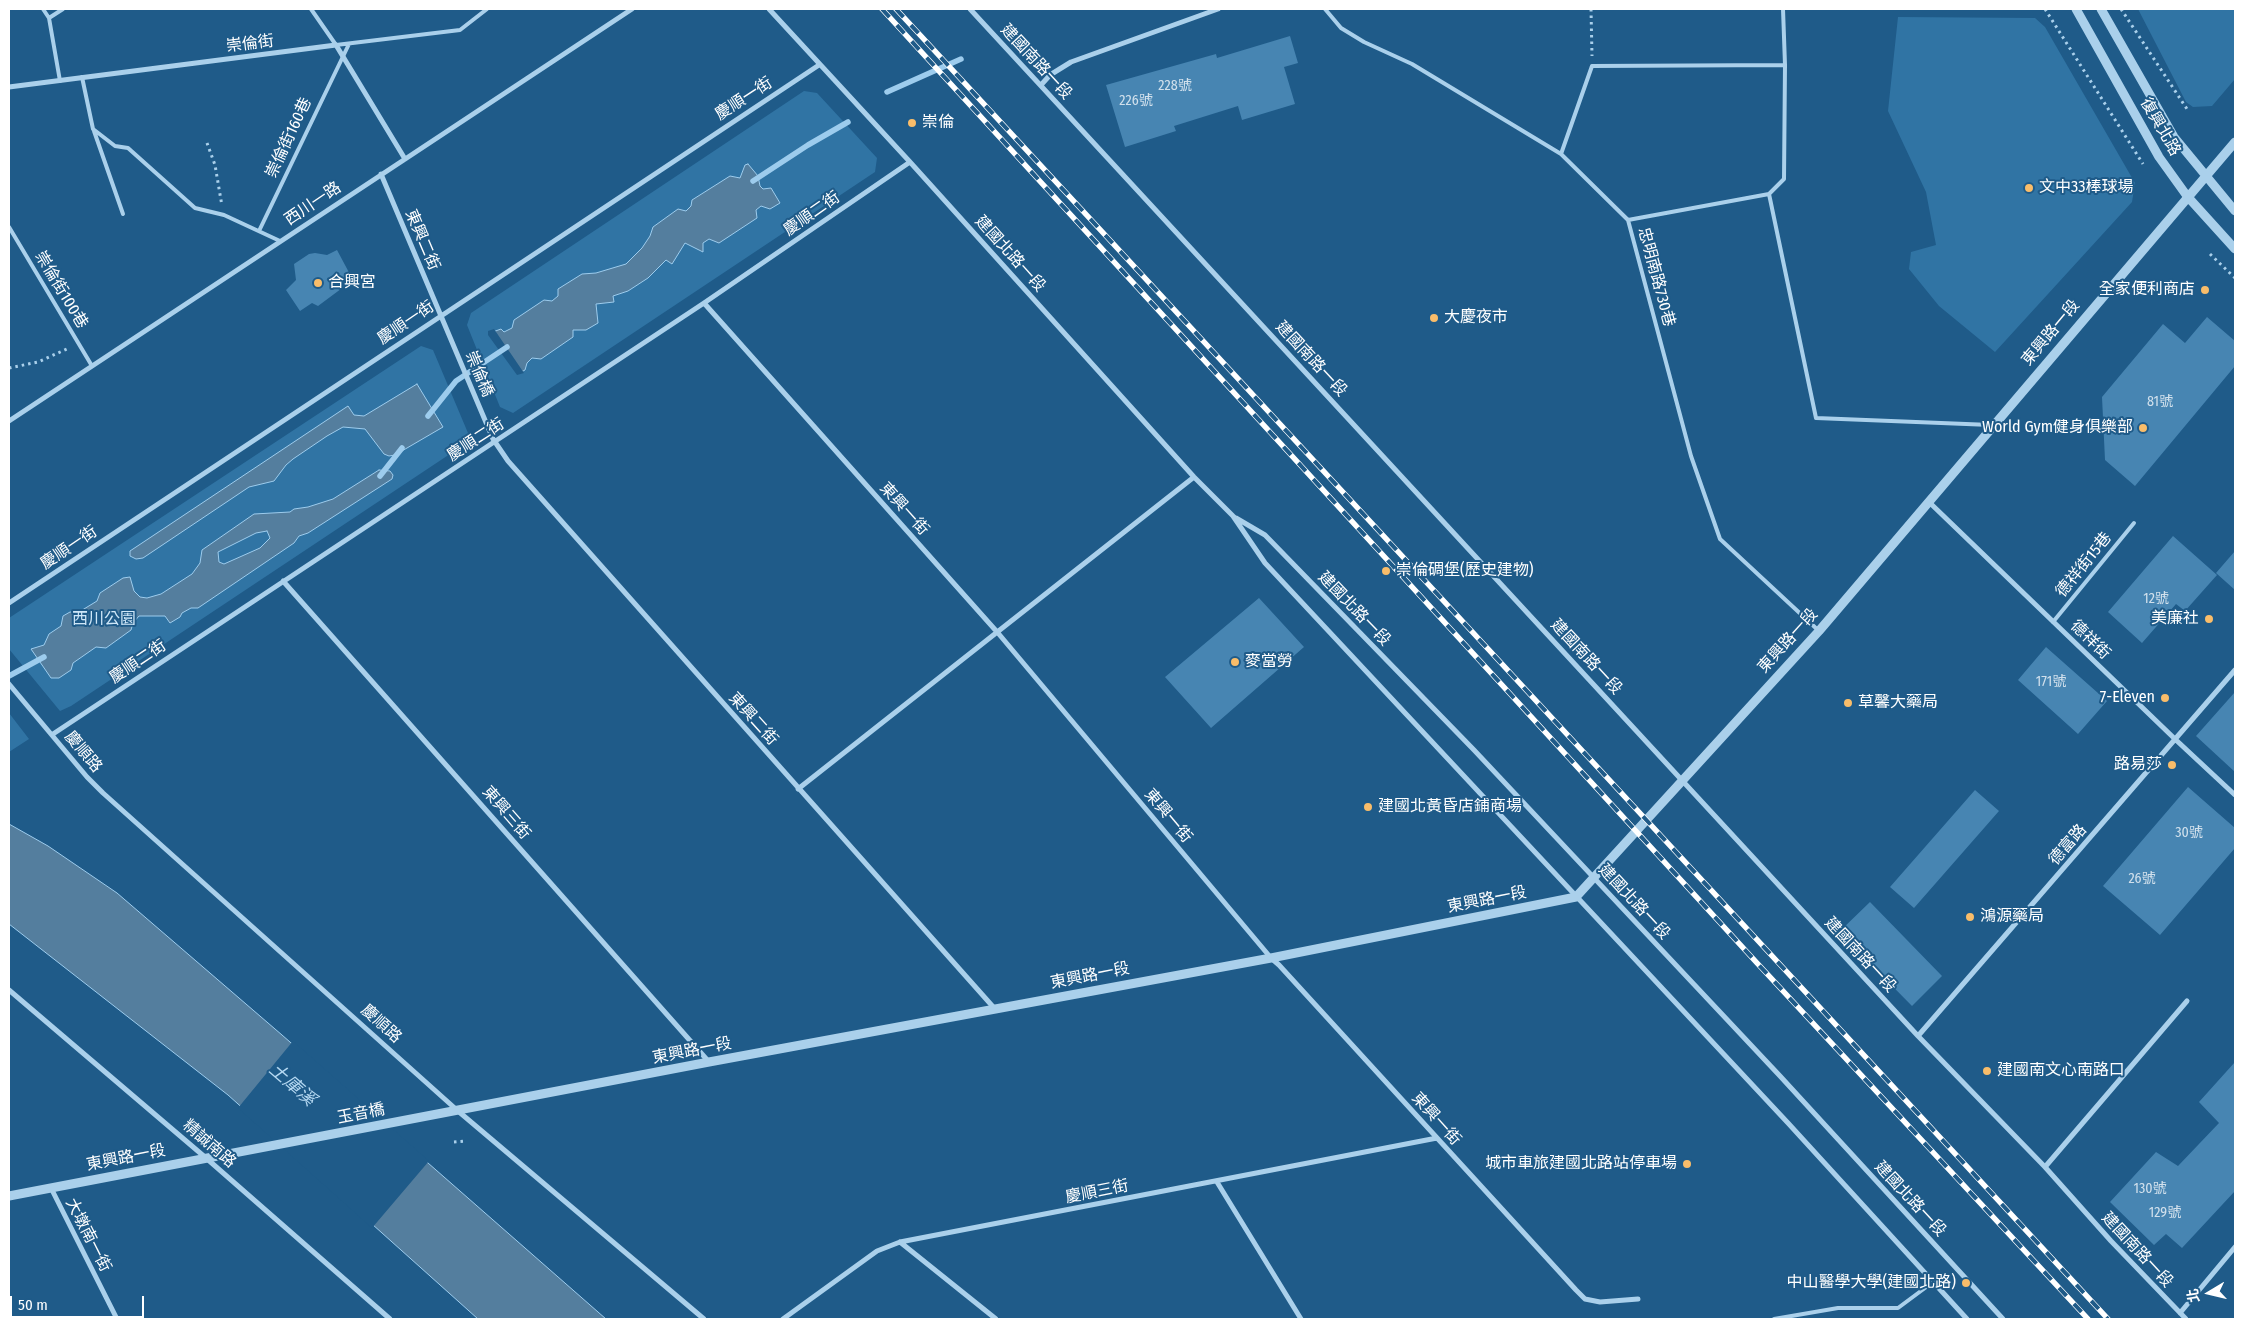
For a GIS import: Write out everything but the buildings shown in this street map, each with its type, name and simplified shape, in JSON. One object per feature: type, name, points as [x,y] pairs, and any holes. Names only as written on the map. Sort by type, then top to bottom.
[{"type":"street","name":"西川一路","points":[[9,422],[632,9]]},
{"type":"street","name":"建國北路一段","points":[[768,9],[910,162],[1194,477],[1234,516],[1265,563],[1788,1123],[1967,1319]]},
{"type":"street","name":"建國南路一段","points":[[970,9],[1918,1036],[2045,1167],[2111,1241],[2186,1319]]},
{"type":"street","points":[[1041,85],[1050,75],[1071,62],[1218,9]]},
{"type":"street","name":"復興北路","points":[[2076,9],[2159,157],[2187,196],[2235,249]]},
{"type":"street","name":"復興北路","points":[[2101,9],[2174,136],[2235,212]]},
{"type":"street","points":[[336,45],[405,159]]},
{"type":"street","name":"崇倫街","points":[[9,87],[336,45]]},
{"type":"street","name":"慶順一街","points":[[9,603],[818,65]]},
{"type":"street","name":"東興路一段","points":[[419,1118],[709,1062],[1271,958],[1576,897],[1683,782],[1819,630],[2235,142]]},
{"type":"street","name":"慶順二街","points":[[53,734],[704,303],[910,162]]},
{"type":"street","name":"東興二街","points":[[381,174],[440,315]]},
{"type":"street","name":"東興一街","points":[[704,303],[998,632],[1271,958],[1280,965],[1584,1299],[1600,1302],[1638,1299]]},
{"type":"street","name":"崇倫橋","points":[[440,315],[495,442]]},
{"type":"street","name":"東興二街","points":[[495,442],[508,461],[995,1009]]},
{"type":"street","points":[[798,789],[1194,477]]},
{"type":"street","name":"德祥街","points":[[1928,501],[2235,795]]},
{"type":"street","name":"建國北路一段","points":[[1234,516],[1265,535],[1474,750],[1780,1076],[2003,1319]]},
{"type":"street","name":"東興三街","points":[[283,581],[709,1062]]},
{"type":"street","name":"德富路","points":[[1918,1036],[2235,670]]},
{"type":"street","name":"慶順路","points":[[9,684],[53,734],[86,777],[103,793],[458,1111],[704,1319]]},
{"type":"street","name":"精誠南路","points":[[9,990],[206,1158],[390,1319]]},
{"type":"street","points":[[2045,1167],[2187,1001]]},
{"type":"street","name":"玉音橋","points":[[250,1151],[419,1118]]},
{"type":"street","name":"慶順三街","points":[[783,1319],[877,1250],[900,1242],[1437,1138]]},
{"type":"street","name":"東興路一段","points":[[9,1196],[250,1151]]},
{"type":"street","points":[[1217,1182],[1301,1319]]},
{"type":"street","name":"大墩南一街","points":[[50,1188],[117,1319]]},
{"type":"street","points":[[900,1242],[996,1319]]},
{"type":"street","points":[[2180,1313],[2235,1247]]},
{"type":"lane","points":[[43,9],[49,18],[60,81]]},
{"type":"lane","points":[[49,18],[63,9]]},
{"type":"lane","points":[[311,9],[336,45]]},
{"type":"lane","name":"崇倫街","points":[[336,45],[460,30],[487,9]]},
{"type":"lane","name":"忠明南路730巷","points":[[1325,9],[1341,28],[1364,42],[1412,64],[1561,154],[1628,220],[1691,456],[1720,539],[1819,630]]},
{"type":"lane","points":[[1628,220],[1769,194],[1784,179],[1785,65],[1783,9]]},
{"type":"lane","name":"崇倫街160巷","points":[[259,231],[349,44]]},
{"type":"lane","points":[[1561,154],[1592,66],[1785,65]]},
{"type":"lane","points":[[82,77],[93,129],[123,214]]},
{"type":"lane","points":[[93,129],[115,146],[128,148],[195,208],[224,215],[280,241]]},
{"type":"lane","points":[[1769,194],[1816,418],[1993,425]]},
{"type":"lane","name":"崇倫街100巷","points":[[9,227],[92,366]]},
{"type":"lane","name":"德祥街15巷","points":[[2053,622],[2134,523]]},
{"type":"lane","points":[[1774,1319],[1838,1308],[1898,1308],[1933,1282]]},
{"type":"path","points":[[1591,9],[1592,66]]},
{"type":"path","points":[[2045,9],[2143,164]]},
{"type":"path","points":[[2121,9],[2187,109]]},
{"type":"path","points":[[207,143],[215,165],[224,215]]},
{"type":"path","points":[[2210,254],[2235,278]]},
{"type":"path","points":[[9,368],[38,362],[78,344]]},
{"type":"path","points":[[454,1142],[466,1141]]},
{"type":"green space","points":[[2138,9],[2235,10],[2235,79],[2212,106],[2193,107],[2186,102]]},
{"type":"green space","name":"文中33棒球場","points":[[1898,17],[2035,18],[2045,27],[2135,183],[2132,202],[1995,352],[1939,306],[1909,269],[1911,252],[1936,245],[1926,192],[1888,111]]},
{"type":"green space","points":[[804,91],[817,93],[877,158],[875,172],[513,413],[500,407],[467,325],[471,313]]},
{"type":"green space","name":"西川公園","points":[[421,346],[433,350],[468,433],[462,446],[71,706],[60,711],[9,649],[9,618]]},
{"type":"green space","points":[[9,713],[29,739],[9,752]]},
{"type":"water","points":[[748,164],[758,176],[760,186],[763,189],[771,188],[780,203],[770,209],[761,206],[756,210],[757,218],[719,243],[709,239],[703,243],[703,252],[685,243],[672,264],[666,260],[648,278],[628,291],[613,296],[614,302],[596,304],[598,323],[586,330],[573,330],[573,337],[541,359],[532,358],[527,363],[525,370],[519,373],[490,333],[501,329],[504,332],[512,328],[514,320],[544,300],[552,301],[558,296],[558,289],[582,274],[596,273],[626,264],[642,248],[650,236],[653,227],[678,209],[686,211],[691,206],[692,200],[730,176],[740,178],[745,165]]},
{"type":"water","points":[[417,384],[443,427],[395,455],[389,456],[384,454],[365,429],[343,427],[293,459],[274,481],[249,487],[143,558],[136,559],[130,556],[130,551],[348,406],[354,415],[364,416]]},
{"type":"water","points":[[379,470],[390,471],[393,475],[392,479],[308,533],[299,536],[294,543],[198,608],[191,608],[170,623],[165,616],[139,616],[133,623],[131,630],[106,648],[96,647],[73,663],[71,670],[59,678],[51,678],[31,649],[44,645],[49,634],[61,626],[63,616],[70,612],[79,612],[97,601],[100,593],[123,578],[130,577],[134,591],[140,597],[147,598],[161,594],[192,574],[200,563],[202,550],[254,514],[290,512],[294,509],[308,507],[333,499]],"holes":[[[267,531],[270,538],[260,548],[224,564],[219,562],[218,552],[256,533]]]},
{"type":"water","name":"土庫溪","points":[[9,824],[48,846],[117,893],[606,1319],[478,1319],[228,1095],[9,924]]},
{"type":"pier","points":[[494,329],[524,373],[517,375],[488,335],[488,331]]},
{"type":"pier","points":[[293,1041],[429,1161],[372,1228],[238,1108]]},
{"type":"waterway","points":[[887,92],[961,59]]},
{"type":"waterway","points":[[753,181],[808,145],[848,122]]},
{"type":"waterway","points":[[428,416],[456,381],[507,347]]},
{"type":"waterway","points":[[380,476],[402,448]]},
{"type":"waterway","points":[[9,676],[44,657]]},
{"type":"railway","points":[[882,9],[1757,963],[2088,1319]]},
{"type":"railway","points":[[896,9],[2108,1319]]},
{"type":"place","name":"崇倫","points":[[912,123]]},
{"type":"place","name":"文中33棒球場","points":[[2029,188]]},
{"type":"place","name":"合興宮","points":[[318,283]]},
{"type":"place","name":"全家便利商店","points":[[2205,290]]},
{"type":"place","name":"大慶夜市","points":[[1434,318]]},
{"type":"place","name":"World Gym健身俱樂部","points":[[2143,428]]},
{"type":"place","name":"崇倫碉堡(歷史建物)","points":[[1386,571]]},
{"type":"place","name":"美廉社","points":[[2209,619]]},
{"type":"place","name":"麥當勞","points":[[1235,662]]},
{"type":"place","name":"7-Eleven","points":[[2165,698]]},
{"type":"place","name":"草馨大藥局","points":[[1848,703]]},
{"type":"place","name":"路易莎","points":[[2172,765]]},
{"type":"place","name":"建國北黃昏店鋪商場","points":[[1368,807]]},
{"type":"place","name":"鴻源藥局","points":[[1970,917]]},
{"type":"place","name":"建國南文心南路口","points":[[1987,1071]]},
{"type":"place","name":"城市車旅建國北路站停車場","points":[[1687,1164]]},
{"type":"place","name":"中山醫學大學(建國北路)","points":[[1966,1283]]}]
